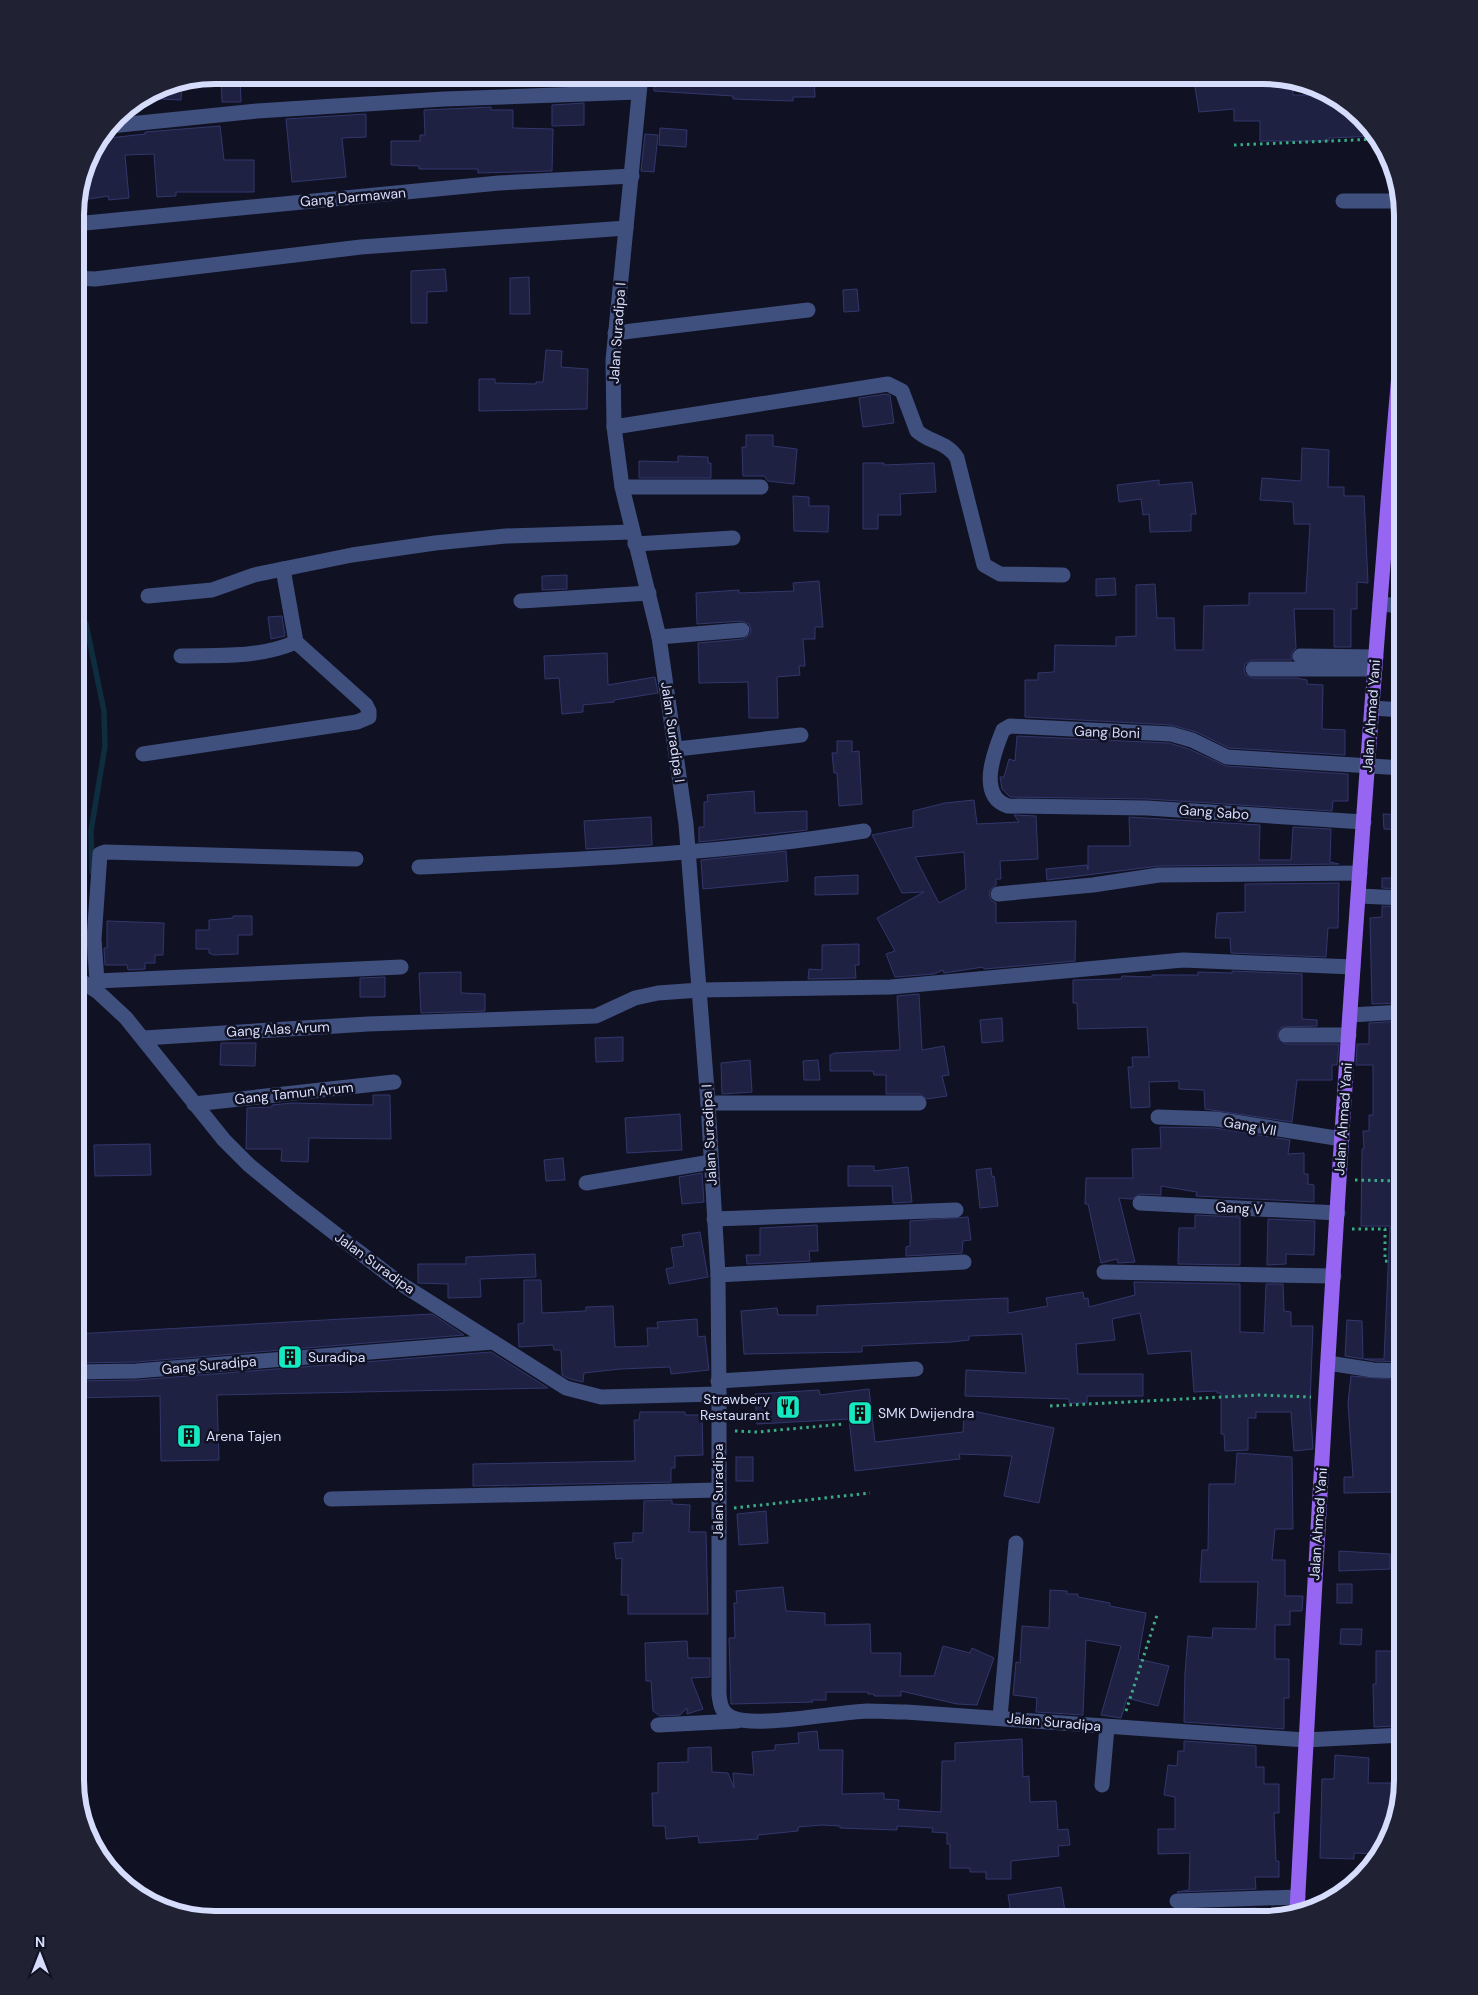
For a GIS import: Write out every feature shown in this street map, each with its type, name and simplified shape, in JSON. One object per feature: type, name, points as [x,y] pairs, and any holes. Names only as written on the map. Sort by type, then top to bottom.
[{"type":"main road","name":"Jalan Ahmad Yani","points":[[1298,1904],[1305,1740],[1353,967],[1394,434]]},
{"type":"street","name":"Jalan Suradipa I","points":[[640,84],[615,332],[613,360],[614,426],[622,487],[633,538],[659,637],[677,749],[688,850],[708,1103],[718,1276],[718,1388]]},
{"type":"street","points":[[119,125],[257,111],[434,99],[640,92]]},
{"type":"street","name":"Gang Darmawan","points":[[84,223],[499,183],[632,176]]},
{"type":"street","points":[[1343,201],[1393,201]]},
{"type":"street","points":[[84,278],[95,279],[361,247],[626,228]]},
{"type":"street","points":[[615,332],[808,310]]},
{"type":"street","points":[[614,426],[888,384],[902,391],[917,431],[922,436],[952,449],[984,565],[1000,574],[1063,575]]},
{"type":"street","points":[[622,487],[761,487]]},
{"type":"street","points":[[148,596],[212,590],[254,575],[352,555],[435,543],[506,536],[733,538]]},
{"type":"street","points":[[143,754],[367,719],[370,714],[366,705],[296,642],[283,569]]},
{"type":"street","points":[[521,601],[648,593]]},
{"type":"street","points":[[1380,604],[1394,605]]},
{"type":"street","points":[[659,637],[742,630]]},
{"type":"street","points":[[181,656],[258,654],[276,650],[296,642]]},
{"type":"street","points":[[1300,656],[1375,663]]},
{"type":"street","points":[[1253,669],[1375,663]]},
{"type":"street","points":[[1372,708],[1394,709]]},
{"type":"street","name":"Gang Boni","points":[[1064,808],[1008,806],[997,801],[992,794],[989,780],[1002,730],[1010,726],[1171,734],[1192,740],[1227,757],[1394,767]]},
{"type":"street","points":[[677,749],[801,735]]},
{"type":"street","name":"Gang Sabo","points":[[1064,808],[1147,808],[1364,822]]},
{"type":"street","points":[[419,867],[688,850],[810,840],[864,831]]},
{"type":"street","points":[[356,859],[105,852],[100,854],[94,939],[98,987],[401,967]]},
{"type":"street","points":[[998,894],[1093,885],[1159,875],[1360,873]]},
{"type":"street","points":[[1359,896],[1394,898]]},
{"type":"street","name":"Gang Alas Arum","points":[[144,1038],[411,1022],[596,1016],[635,998],[658,993],[700,990],[891,987],[1184,960],[1353,967]]},
{"type":"street","name":"Jalan Suradipa","points":[[84,981],[98,987],[144,1038],[224,1140],[293,1201],[398,1282],[566,1388],[585,1394],[617,1398],[691,1393],[718,1388],[720,1703],[725,1713],[741,1720],[760,1721],[867,1711],[1000,1717],[1114,1728],[1305,1740],[1394,1735]]},
{"type":"street","points":[[1350,1015],[1394,1013]]},
{"type":"street","points":[[1286,1036],[1349,1034]]},
{"type":"street","name":"Gang Tamun Arum","points":[[194,1104],[394,1082]]},
{"type":"street","points":[[708,1103],[919,1103]]},
{"type":"street","name":"Gang VII","points":[[1158,1117],[1232,1122],[1279,1131],[1342,1139]]},
{"type":"street","points":[[586,1183],[710,1162]]},
{"type":"street","name":"Gang V","points":[[1140,1203],[1338,1213]]},
{"type":"street","points":[[714,1220],[956,1210]]},
{"type":"street","points":[[718,1276],[964,1262]]},
{"type":"street","points":[[1104,1272],[1334,1276]]},
{"type":"street","name":"Gang Suradipa","points":[[84,1372],[136,1371],[493,1342]]},
{"type":"street","points":[[1328,1363],[1372,1370],[1394,1371]]},
{"type":"street","points":[[718,1388],[916,1370]]},
{"type":"street","points":[[331,1499],[718,1490]]},
{"type":"street","points":[[1000,1717],[1016,1543]]},
{"type":"street","points":[[658,1725],[741,1720]]},
{"type":"street","points":[[1102,1785],[1114,1728]]},
{"type":"street","points":[[1177,1901],[1298,1904]]},
{"type":"path","points":[[1234,145],[1370,139]]},
{"type":"path","points":[[1340,1180],[1394,1181]]},
{"type":"path","points":[[1337,1229],[1385,1229],[1385,1261],[1394,1262]]},
{"type":"path","points":[[1050,1406],[1260,1395],[1326,1397]]},
{"type":"path","points":[[719,1431],[758,1432],[844,1424]]},
{"type":"path","points":[[718,1510],[870,1493]]},
{"type":"path","points":[[1114,1728],[1157,1616]]},
{"type":"building","points":[[221,84],[240,84],[241,102],[222,102]]},
{"type":"building","points":[[654,84],[814,84],[815,97],[793,97],[793,101],[733,99],[733,96],[654,91]]},
{"type":"building","points":[[1194,84],[1272,84],[1289,86],[1293,87],[1293,95],[1316,95],[1336,106],[1350,116],[1368,136],[1329,138],[1329,141],[1260,141],[1260,121],[1234,121],[1234,109],[1199,112]]},
{"type":"building","points":[[182,88],[181,100],[154,99]]},
{"type":"building","points":[[584,103],[584,125],[552,126],[552,105]]},
{"type":"building","points":[[491,107],[491,110],[513,110],[513,128],[553,129],[552,171],[478,173],[478,169],[419,169],[419,166],[391,165],[391,141],[420,141],[420,135],[425,135],[424,110]]},
{"type":"building","points":[[366,114],[366,137],[342,138],[346,177],[292,182],[286,119]]},
{"type":"building","points":[[220,126],[224,160],[254,160],[254,192],[176,192],[176,196],[157,197],[154,154],[125,155],[129,198],[109,200],[108,196],[85,200],[88,181],[97,157],[109,138],[145,134],[145,132]]},
{"type":"building","points":[[660,128],[687,130],[686,147],[659,145]]},
{"type":"building","points":[[645,134],[658,135],[654,172],[641,171]]},
{"type":"building","points":[[445,269],[447,291],[427,292],[427,323],[411,323],[411,271]]},
{"type":"building","points":[[529,277],[530,314],[510,314],[510,278]]},
{"type":"building","points":[[857,289],[859,311],[844,312],[843,290]]},
{"type":"building","points":[[546,350],[562,351],[561,367],[588,369],[587,409],[479,411],[479,379],[495,379],[495,383],[536,384],[536,382],[543,382]]},
{"type":"building","points":[[890,395],[894,423],[863,427],[859,398]]},
{"type":"building","points":[[746,435],[773,435],[773,446],[797,449],[794,484],[768,481],[764,476],[743,476],[742,447],[746,447]]},
{"type":"building","points":[[1302,448],[1329,450],[1328,487],[1344,487],[1344,496],[1364,496],[1368,583],[1357,582],[1357,609],[1351,609],[1351,647],[1334,647],[1334,609],[1294,609],[1296,648],[1292,652],[1292,660],[1253,660],[1245,664],[1244,669],[1245,674],[1253,678],[1297,678],[1307,680],[1307,684],[1323,685],[1322,729],[1345,730],[1345,755],[1229,748],[1196,732],[1171,725],[1025,717],[1025,680],[1038,680],[1038,673],[1054,672],[1055,645],[1116,646],[1116,637],[1136,636],[1136,585],[1155,584],[1157,618],[1174,618],[1175,650],[1203,650],[1204,606],[1249,605],[1249,593],[1306,593],[1310,524],[1294,524],[1293,502],[1260,500],[1262,478],[1301,481]]},
{"type":"building","points":[[678,456],[708,457],[708,463],[711,463],[711,478],[639,478],[639,461],[678,462]]},
{"type":"building","points":[[863,463],[884,463],[884,465],[934,463],[936,492],[900,494],[901,515],[878,515],[878,529],[863,529]]},
{"type":"building","points":[[1159,480],[1159,485],[1192,482],[1196,514],[1191,514],[1191,531],[1150,532],[1149,514],[1143,515],[1141,499],[1119,502],[1117,485]]},
{"type":"building","points":[[793,496],[809,497],[809,506],[829,506],[828,532],[794,531]]},
{"type":"building","points":[[567,575],[567,589],[542,590],[542,576]]},
{"type":"building","points":[[1115,578],[1116,595],[1096,596],[1096,579]]},
{"type":"building","points":[[819,581],[823,627],[815,627],[815,639],[803,639],[805,666],[799,666],[800,675],[777,677],[778,718],[749,718],[748,682],[699,683],[698,643],[743,639],[750,634],[751,630],[749,624],[742,621],[697,624],[696,593],[739,590],[739,593],[794,591],[793,583]]},
{"type":"building","points":[[282,616],[285,636],[271,639],[268,617]]},
{"type":"building","points":[[607,653],[608,685],[655,677],[658,693],[614,700],[614,702],[583,705],[583,712],[562,714],[559,678],[545,679],[544,656]]},
{"type":"building","points":[[1017,736],[1169,743],[1189,749],[1226,766],[1348,774],[1348,801],[1333,801],[1332,811],[1148,799],[1010,797],[1002,789],[1000,777],[1004,777],[1009,759],[1015,761]]},
{"type":"building","points":[[837,741],[852,741],[852,752],[859,751],[862,804],[839,806],[837,773],[834,773],[832,753],[837,753]]},
{"type":"building","points":[[754,791],[755,813],[807,811],[807,830],[699,842],[699,827],[704,827],[704,802],[708,802],[707,795]]},
{"type":"building","points":[[974,800],[977,824],[1019,822],[1014,815],[1036,816],[1038,859],[1000,861],[1001,879],[996,879],[996,885],[990,890],[989,894],[991,900],[996,903],[996,923],[1076,921],[1075,961],[984,969],[983,967],[944,973],[943,970],[934,974],[895,977],[886,954],[895,951],[877,918],[924,892],[902,893],[872,835],[913,827],[913,811],[945,803]],"holes":[[[964,852],[966,889],[939,903],[915,857]]]},
{"type":"building","points":[[1383,814],[1394,815],[1394,830],[1384,829]]},
{"type":"building","points":[[651,817],[652,845],[586,849],[584,821]]},
{"type":"building","points":[[1129,817],[1260,825],[1259,860],[1291,860],[1293,827],[1331,829],[1330,862],[1339,864],[1159,866],[1047,880],[1046,869],[1087,865],[1088,870],[1088,846],[1130,846]]},
{"type":"building","points":[[786,851],[788,881],[703,889],[701,860]]},
{"type":"building","points":[[858,875],[858,894],[815,895],[815,877]]},
{"type":"building","points":[[1382,878],[1394,878],[1394,889],[1382,888]]},
{"type":"building","points":[[1339,883],[1338,928],[1328,928],[1326,957],[1231,953],[1230,938],[1215,938],[1217,913],[1245,912],[1245,884]]},
{"type":"building","points":[[1382,906],[1394,907],[1394,1003],[1372,1004],[1370,918],[1382,917]]},
{"type":"building","points":[[233,916],[252,916],[252,935],[238,935],[238,954],[214,955],[209,953],[209,949],[196,949],[196,930],[209,930],[209,920],[233,918]]},
{"type":"building","points":[[107,921],[164,923],[163,955],[155,955],[155,963],[145,963],[145,969],[128,970],[127,965],[105,965],[104,948],[107,948]]},
{"type":"building","points":[[859,944],[859,965],[855,965],[856,978],[808,979],[809,969],[822,970],[822,945]]},
{"type":"building","points":[[1232,971],[1302,974],[1302,1019],[1317,1020],[1317,1026],[1282,1027],[1278,1031],[1278,1039],[1286,1044],[1339,1044],[1337,1065],[1332,1065],[1332,1080],[1297,1080],[1292,1122],[1205,1109],[1204,1090],[1179,1089],[1179,1081],[1149,1082],[1150,1107],[1131,1108],[1128,1067],[1133,1067],[1132,1057],[1149,1057],[1147,1027],[1078,1029],[1077,1003],[1073,1003],[1073,980],[1121,979],[1122,976],[1198,975],[1198,972],[1232,973]]},
{"type":"building","points":[[461,972],[461,993],[485,994],[485,1011],[421,1013],[419,973]]},
{"type":"building","points":[[385,977],[385,997],[360,997],[360,978]]},
{"type":"building","points":[[919,994],[922,1050],[944,1046],[949,1075],[942,1076],[947,1096],[927,1099],[919,1094],[886,1094],[886,1075],[874,1075],[873,1071],[830,1071],[830,1055],[835,1053],[900,1050],[897,996]]},
{"type":"building","points":[[1002,1018],[1003,1041],[982,1043],[980,1020]]},
{"type":"building","points":[[1394,1022],[1394,1362],[1364,1359],[1384,1359],[1390,1226],[1361,1226],[1363,1131],[1369,1131],[1369,1115],[1373,1115],[1373,1065],[1356,1065],[1357,1044],[1369,1044],[1369,1023]]},
{"type":"building","points":[[623,1037],[623,1061],[596,1062],[595,1038]]},
{"type":"building","points":[[221,1043],[256,1043],[255,1066],[220,1065]]},
{"type":"building","points":[[750,1060],[752,1092],[722,1094],[721,1063]]},
{"type":"building","points":[[818,1060],[820,1080],[804,1080],[803,1061]]},
{"type":"building","points":[[373,1095],[390,1095],[391,1139],[309,1138],[308,1162],[281,1161],[282,1149],[246,1149],[247,1108],[272,1107],[272,1105],[292,1103],[373,1105]]},
{"type":"building","points":[[680,1114],[682,1150],[627,1153],[625,1118]]},
{"type":"building","points":[[1160,1127],[1215,1128],[1290,1140],[1288,1154],[1304,1153],[1304,1174],[1308,1174],[1308,1184],[1314,1185],[1314,1202],[1196,1196],[1197,1192],[1161,1186],[1161,1195],[1140,1194],[1132,1199],[1119,1198],[1135,1262],[1118,1263],[1117,1259],[1101,1263],[1088,1204],[1085,1204],[1086,1178],[1133,1178],[1132,1149],[1161,1148]]},
{"type":"building","points":[[150,1144],[151,1175],[95,1176],[94,1145]]},
{"type":"building","points":[[563,1158],[565,1180],[546,1181],[544,1160]]},
{"type":"building","points":[[848,1166],[874,1166],[874,1171],[908,1167],[912,1202],[893,1203],[892,1186],[848,1186]]},
{"type":"building","points":[[991,1168],[992,1177],[994,1176],[998,1206],[980,1208],[976,1170]]},
{"type":"building","points":[[702,1173],[704,1202],[682,1204],[679,1177]]},
{"type":"building","points":[[1195,1215],[1240,1217],[1240,1265],[1178,1264],[1179,1228],[1195,1228]]},
{"type":"building","points":[[968,1217],[971,1240],[963,1241],[962,1253],[906,1256],[906,1247],[910,1246],[910,1221]]},
{"type":"building","points":[[1268,1219],[1315,1221],[1314,1255],[1286,1254],[1286,1264],[1267,1265]]},
{"type":"building","points":[[817,1225],[818,1251],[809,1251],[810,1261],[747,1264],[746,1255],[760,1255],[760,1228]]},
{"type":"building","points":[[700,1232],[708,1277],[669,1284],[666,1269],[674,1267],[671,1248],[684,1246],[682,1235]]},
{"type":"building","points":[[535,1254],[536,1277],[480,1279],[481,1297],[448,1298],[448,1284],[418,1283],[418,1264],[466,1264],[466,1257]]},
{"type":"building","points":[[524,1280],[541,1280],[542,1313],[586,1311],[586,1307],[613,1306],[615,1347],[648,1346],[647,1328],[658,1328],[657,1322],[697,1319],[698,1337],[705,1336],[709,1370],[671,1374],[670,1367],[620,1369],[584,1373],[583,1382],[570,1379],[562,1375],[561,1350],[554,1350],[553,1345],[519,1347],[518,1324],[524,1323]]},
{"type":"building","points":[[1134,1282],[1240,1284],[1240,1332],[1264,1333],[1266,1284],[1283,1284],[1284,1311],[1291,1312],[1291,1326],[1313,1326],[1310,1404],[1313,1449],[1294,1451],[1291,1412],[1256,1412],[1256,1418],[1248,1418],[1248,1450],[1225,1451],[1224,1434],[1221,1434],[1221,1393],[1217,1393],[1217,1391],[1194,1392],[1191,1351],[1148,1354],[1140,1313],[1112,1319],[1115,1340],[1076,1344],[1078,1374],[1143,1374],[1143,1396],[1087,1396],[1087,1403],[1069,1403],[1069,1399],[965,1396],[966,1370],[1026,1373],[1022,1334],[969,1336],[969,1340],[952,1342],[862,1346],[862,1352],[744,1354],[741,1311],[777,1308],[778,1315],[817,1315],[817,1306],[1008,1298],[1008,1313],[1048,1306],[1046,1298],[1083,1292],[1084,1299],[1088,1298],[1089,1307],[1135,1295]]},
{"type":"building","points":[[432,1314],[464,1335],[136,1362],[84,1363],[84,1333]]},
{"type":"building","points":[[1347,1320],[1362,1321],[1363,1359],[1345,1356]]},
{"type":"building","points":[[491,1352],[548,1388],[217,1395],[219,1460],[161,1461],[160,1396],[84,1398],[84,1381],[137,1380]]},
{"type":"building","points":[[1351,1376],[1394,1379],[1394,1448],[1392,1448],[1394,1492],[1344,1493],[1344,1477],[1353,1477],[1348,1403]]},
{"type":"building","points":[[869,1389],[875,1442],[963,1432],[964,1409],[1054,1428],[1039,1503],[1004,1496],[1012,1456],[959,1454],[960,1459],[855,1471],[849,1419],[757,1424],[755,1394],[819,1390],[820,1395]]},
{"type":"building","points":[[640,1412],[685,1412],[685,1415],[702,1415],[703,1455],[675,1456],[675,1468],[671,1468],[671,1482],[473,1486],[473,1464],[635,1461],[634,1420],[639,1420]]},
{"type":"building","points":[[1237,1453],[1292,1457],[1293,1529],[1275,1529],[1272,1560],[1285,1560],[1285,1596],[1303,1596],[1302,1611],[1290,1611],[1290,1625],[1275,1625],[1275,1659],[1289,1659],[1289,1698],[1284,1698],[1284,1729],[1184,1722],[1188,1636],[1212,1638],[1213,1628],[1256,1629],[1258,1582],[1200,1582],[1202,1550],[1208,1550],[1209,1484],[1235,1484]]},
{"type":"building","points":[[736,1457],[753,1457],[753,1481],[736,1481]]},
{"type":"building","points":[[672,1500],[672,1504],[690,1505],[689,1532],[706,1532],[708,1614],[628,1614],[628,1595],[621,1595],[622,1558],[616,1559],[614,1543],[633,1542],[633,1533],[643,1533],[644,1501]]},
{"type":"building","points":[[766,1511],[768,1543],[739,1545],[737,1514]]},
{"type":"building","points":[[1339,1551],[1390,1554],[1390,1569],[1339,1571]]},
{"type":"building","points":[[1337,1584],[1352,1584],[1352,1603],[1337,1603]]},
{"type":"building","points":[[783,1587],[786,1611],[825,1613],[825,1625],[870,1624],[871,1653],[901,1653],[900,1676],[934,1676],[943,1646],[970,1653],[972,1648],[994,1658],[977,1705],[957,1704],[901,1691],[901,1696],[874,1696],[874,1694],[868,1694],[868,1692],[826,1692],[826,1700],[812,1700],[813,1702],[731,1704],[729,1638],[735,1638],[734,1603],[737,1603],[736,1591]]},
{"type":"building","points":[[1050,1590],[1067,1591],[1067,1594],[1078,1594],[1078,1597],[1110,1603],[1110,1606],[1146,1613],[1138,1659],[1169,1666],[1158,1706],[1127,1698],[1121,1718],[1101,1715],[1121,1646],[1086,1640],[1083,1715],[1036,1712],[1037,1698],[1013,1695],[1016,1662],[1020,1663],[1022,1626],[1049,1628]]},
{"type":"building","points":[[1341,1629],[1362,1629],[1361,1645],[1340,1644]]},
{"type":"building","points":[[687,1641],[688,1658],[710,1658],[710,1677],[691,1678],[703,1709],[687,1714],[687,1708],[680,1715],[660,1716],[653,1711],[651,1681],[646,1681],[645,1643]]},
{"type":"building","points":[[1376,1651],[1393,1651],[1394,1726],[1374,1727],[1373,1684],[1376,1684]]},
{"type":"building","points":[[817,1731],[819,1750],[843,1750],[842,1794],[884,1793],[884,1799],[899,1800],[898,1809],[941,1812],[942,1761],[955,1761],[955,1743],[1022,1739],[1023,1777],[1029,1776],[1030,1802],[1056,1801],[1058,1830],[1068,1829],[1070,1845],[1058,1846],[1059,1856],[1011,1861],[1011,1879],[986,1879],[986,1872],[970,1872],[970,1868],[950,1868],[950,1844],[947,1844],[947,1833],[932,1832],[933,1828],[897,1826],[897,1830],[840,1828],[840,1826],[822,1825],[798,1827],[798,1831],[758,1835],[758,1839],[699,1843],[698,1836],[666,1839],[665,1826],[653,1826],[652,1793],[658,1793],[658,1763],[688,1762],[688,1748],[711,1747],[712,1772],[728,1773],[734,1788],[733,1773],[754,1775],[752,1752],[775,1750],[775,1745],[799,1743],[798,1733]]},
{"type":"building","points":[[1184,1741],[1256,1746],[1256,1767],[1264,1767],[1264,1784],[1279,1784],[1279,1813],[1274,1813],[1276,1861],[1279,1861],[1279,1877],[1255,1877],[1256,1889],[1177,1892],[1189,1890],[1190,1853],[1158,1854],[1158,1829],[1175,1829],[1175,1797],[1164,1795],[1168,1765],[1177,1766],[1178,1751],[1184,1751]]},
{"type":"building","points":[[1335,1755],[1369,1758],[1368,1783],[1394,1783],[1390,1814],[1377,1846],[1372,1854],[1354,1853],[1354,1859],[1320,1858],[1322,1779],[1334,1779]]},
{"type":"building","points":[[1061,1887],[1065,1911],[1011,1911],[1008,1895]]},
{"type":"building","points":[[1256,1908],[1256,1911],[1177,1911]]},
{"type":"waterway","points":[[84,621],[104,711],[105,746],[91,831],[92,872]]},
{"type":"waterway","points":[[84,966],[88,943]]},
{"type":"place","name":"Suradipa","points":[[290,1357]]},
{"type":"place","name":"Strawbery Restaurant","points":[[788,1407]]},
{"type":"place","name":"SMK Dwijendra","points":[[860,1413]]},
{"type":"place","name":"Arena Tajen","points":[[189,1436]]}]
